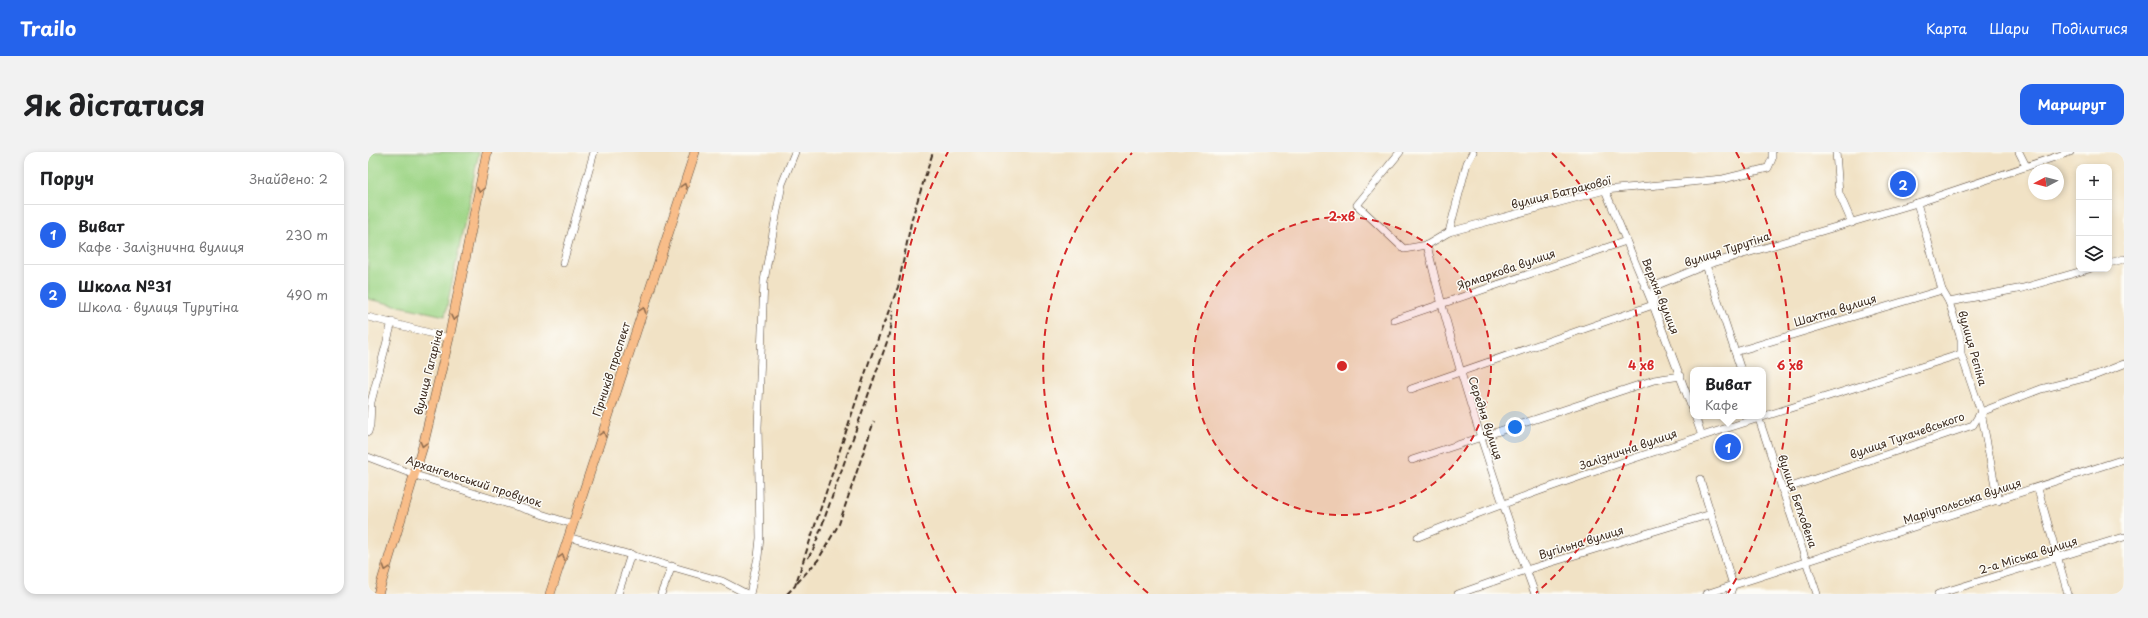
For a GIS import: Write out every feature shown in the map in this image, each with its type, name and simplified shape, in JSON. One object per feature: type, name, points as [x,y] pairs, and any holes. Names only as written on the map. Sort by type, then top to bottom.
[{"type":"main road","name":"вулиця Гагаріна","points":[[378,594],[415,475],[449,338],[488,152]]},
{"type":"main road","name":"Гірників проспект","points":[[550,594],[695,152]]},
{"type":"street","points":[[563,263],[594,152]]},
{"type":"street","points":[[750,594],[758,557],[760,538],[758,427],[764,281],[782,184],[795,152]]},
{"type":"street","points":[[1400,152],[1357,205],[1404,249],[1427,245]]},
{"type":"street","points":[[1449,232],[1467,163],[1473,152]]},
{"type":"street","points":[[1836,152],[1839,193],[1852,223]]},
{"type":"street","points":[[2019,152],[2026,166]]},
{"type":"street","name":"вулиця Турутіна","points":[[1653,306],[1655,286],[1706,265],[1917,203],[2070,152]]},
{"type":"street","name":"вулиця Батракової","points":[[1427,245],[1449,232],[1605,190],[1723,179],[1768,168],[1772,156]]},
{"type":"street","name":"Верхня вулиця","points":[[1605,190],[1653,306],[1690,402]]},
{"type":"street","name":"вулиця Рєпіна","points":[[1917,203],[1942,290],[1949,302],[1961,339],[1962,354],[1981,412],[1998,502]]},
{"type":"street","name":"Ярмаркова вулиця","points":[[1394,320],[1626,240]]},
{"type":"street","name":"Середня вулиця","points":[[1427,245],[1440,303],[1460,371],[1535,594]]},
{"type":"street","points":[[2112,262],[2124,259]]},
{"type":"street","points":[[1706,265],[1740,367]]},
{"type":"street","points":[[1949,302],[2023,288],[2079,272]]},
{"type":"street","name":"Шахтна вулиця","points":[[1735,352],[1942,290]]},
{"type":"street","points":[[1411,389],[1653,306]]},
{"type":"street","points":[[368,317],[449,338]]},
{"type":"street","points":[[368,432],[370,425],[371,402],[392,322]]},
{"type":"street","name":"Залізнична вулиця","points":[[1766,415],[1962,354]]},
{"type":"street","name":"вулиця Тухачевського","points":[[1782,490],[1973,425],[1981,412],[2041,389],[2096,375],[2124,364]]},
{"type":"street","points":[[1412,460],[1654,380],[1681,376]]},
{"type":"street","points":[[1696,419],[1702,436]]},
{"type":"street","name":"Залізнична вулиця","points":[[1418,537],[1503,502],[1755,419]]},
{"type":"street","name":"вулиця Бетховена","points":[[1758,419],[1817,594]]},
{"type":"street","name":"Архангельський провулок","points":[[368,457],[415,475],[573,524]]},
{"type":"street","name":"Маріупольська вулиця","points":[[1733,585],[1998,502],[2124,460]]},
{"type":"street","points":[[1700,479],[1733,585],[1730,594]]},
{"type":"street","points":[[2038,489],[2068,594]]},
{"type":"street","name":"Вугільна вулиця","points":[[1458,594],[1526,570],[1711,514]]},
{"type":"street","points":[[568,537],[722,581],[746,594]]},
{"type":"street","name":"2-а Міська вулиця","points":[[1938,594],[2124,537]]},
{"type":"street","points":[[618,594],[631,554]]},
{"type":"street","points":[[661,594],[672,566]]},
{"type":"street","points":[[1706,594],[1733,585]]},
{"type":"green space","points":[[368,152],[479,152],[445,316],[368,299]]},
{"type":"railway","points":[[787,594],[795,586],[869,362],[898,287],[912,218],[933,152]]},
{"type":"railway","points":[[808,558],[814,548],[888,339],[893,311]]},
{"type":"railway","points":[[797,583],[818,560],[839,524],[874,421]]},
{"type":"place","name":"Школа №31","points":[[1903,184]]},
{"type":"place","name":"Виват","points":[[1728,447]]}]
